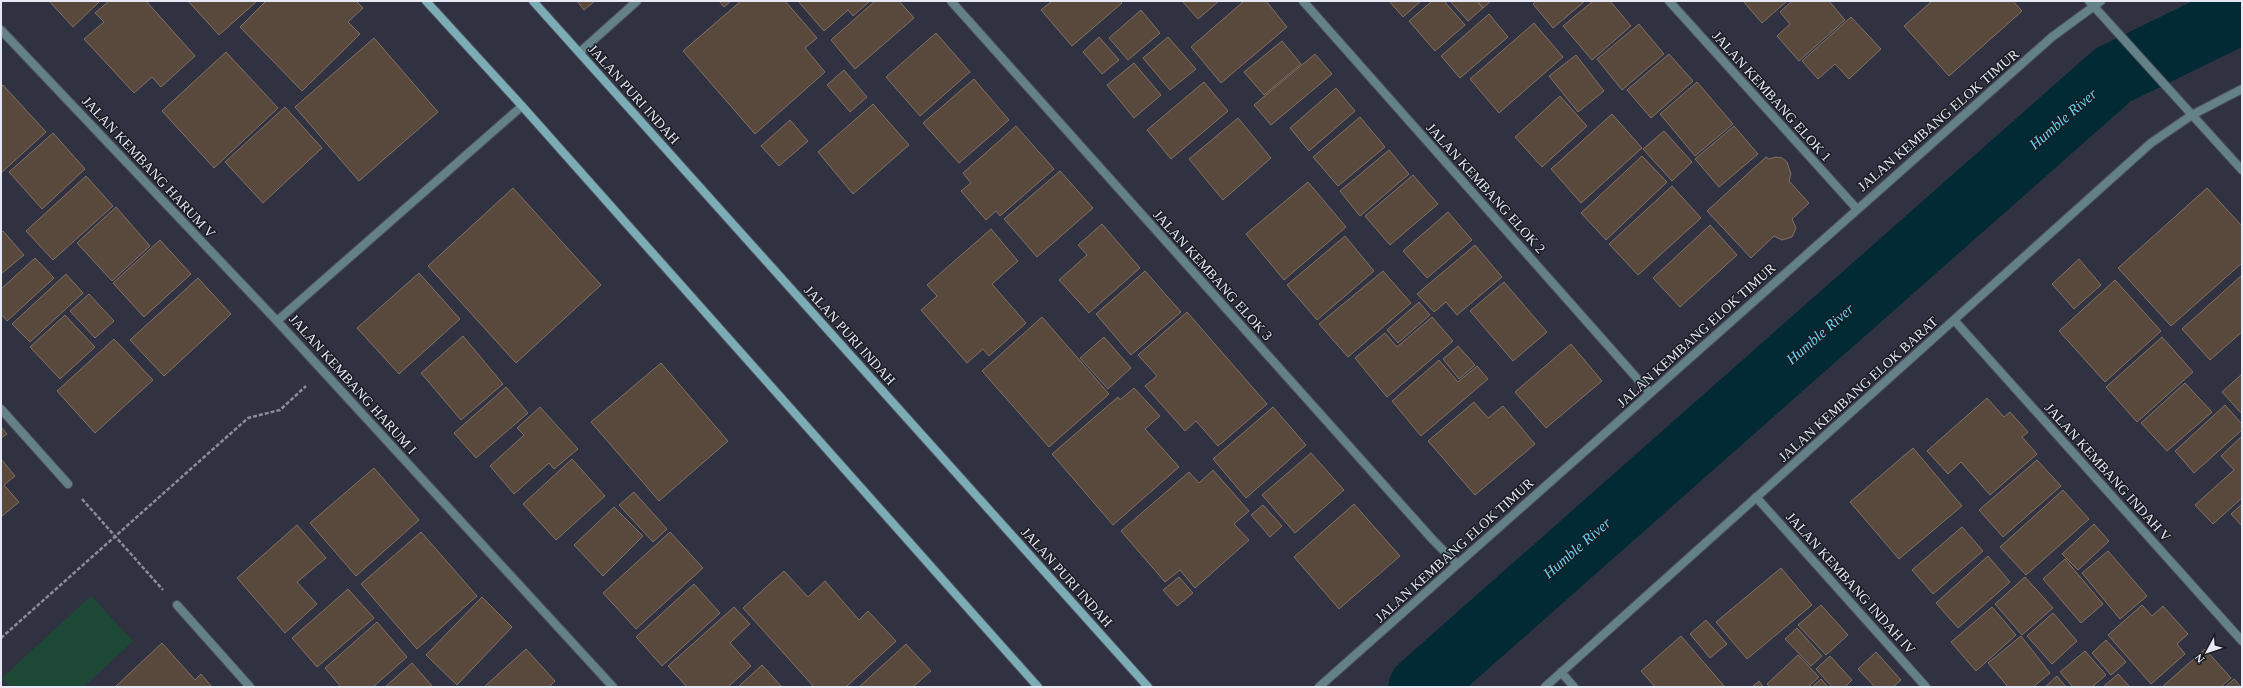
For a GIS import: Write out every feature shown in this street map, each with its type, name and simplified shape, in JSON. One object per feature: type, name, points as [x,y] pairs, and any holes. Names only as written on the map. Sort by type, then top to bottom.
[{"type":"main road","points":[[426,1],[522,106],[1038,687]]},
{"type":"main road","name":"JALAN PURI INDAH","points":[[533,1],[1148,687]]},
{"type":"street","points":[[580,52],[637,1]]},
{"type":"street","name":"JALAN KEMBANG ELOK 3","points":[[951,1],[1422,528],[1457,564]]},
{"type":"street","name":"JALAN KEMBANG ELOK 2","points":[[1303,1],[1650,393]]},
{"type":"street","name":"JALAN KEMBANG ELOK 1","points":[[1669,1],[1857,209]]},
{"type":"street","name":"JALAN KEMBANG ELOK TIMUR","points":[[1319,687],[2052,37],[2091,3],[2101,1]]},
{"type":"street","points":[[2091,3],[2242,170]]},
{"type":"street","name":"JALAN KEMBANG HARUM V","points":[[1,30],[277,321]]},
{"type":"street","name":"JALAN KEMBANG ELOK BARAT","points":[[1545,687],[2152,142],[2192,115],[2242,89]]},
{"type":"street","name":"JALAN KEMBANG HARUM I","points":[[522,106],[277,321],[613,687]]},
{"type":"street","name":"JALAN KEMBANG INDAH V","points":[[1954,320],[2242,642]]},
{"type":"street","points":[[1,408],[68,484]]},
{"type":"street","name":"JALAN KEMBANG INDAH IV","points":[[1756,497],[1926,687]]},
{"type":"street","points":[[177,605],[250,687]]},
{"type":"street","points":[[1561,672],[1574,687]]},
{"type":"path","points":[[1,638],[248,418],[280,410],[322,371]]},
{"type":"path","points":[[68,484],[177,605]]},
{"type":"green space","points":[[91,596],[133,641],[84,687],[10,687],[2,678]]},
{"type":"building","points":[[49,1],[100,1],[73,27]]},
{"type":"building","points":[[109,1],[146,1],[195,56],[161,87],[152,77],[134,93],[84,39],[104,22],[95,13]]},
{"type":"building","points":[[188,1],[257,1],[219,35]]},
{"type":"building","points":[[266,1],[356,1],[363,8],[348,22],[360,34],[302,91],[240,27]]},
{"type":"building","points":[[577,1],[595,1],[584,10]]},
{"type":"building","points":[[719,1],[731,1],[724,7]]},
{"type":"building","points":[[741,1],[785,1],[817,38],[805,48],[825,72],[755,134],[683,51]]},
{"type":"building","points":[[798,1],[870,1],[853,16],[848,10],[824,31]]},
{"type":"building","points":[[875,1],[899,1],[914,18],[855,69],[831,40]]},
{"type":"building","points":[[1052,1],[1120,1],[1122,3],[1072,46],[1041,10]]},
{"type":"building","points":[[1182,1],[1219,1],[1198,19]]},
{"type":"building","points":[[1244,1],[1266,1],[1287,27],[1221,83],[1191,47]]},
{"type":"building","points":[[1389,1],[1421,1],[1403,17]]},
{"type":"building","points":[[1432,1],[1444,1],[1465,25],[1435,51],[1409,21]]},
{"type":"building","points":[[1450,1],[1477,1],[1483,8],[1468,21]]},
{"type":"building","points":[[1477,1],[1491,1],[1483,8]]},
{"type":"building","points":[[1536,1],[1585,1],[1553,28],[1533,4]]},
{"type":"building","points":[[1593,1],[1610,1],[1631,26],[1592,60],[1563,26]]},
{"type":"building","points":[[1743,1],[1787,1],[1762,23]]},
{"type":"building","points":[[1792,1],[1829,1],[1845,20],[1799,61],[1777,36],[1790,24],[1780,12]]},
{"type":"building","points":[[1932,1],[2013,1],[2022,11],[1949,76],[1904,26]]},
{"type":"building","points":[[1141,10],[1160,33],[1128,60],[1109,38]]},
{"type":"building","points":[[1489,14],[1508,37],[1460,78],[1441,56]]},
{"type":"building","points":[[1851,17],[1881,49],[1849,79],[1835,64],[1818,79],[1802,61]]},
{"type":"building","points":[[1534,23],[1563,57],[1499,113],[1470,79]]},
{"type":"building","points":[[1639,24],[1664,54],[1622,90],[1597,59]]},
{"type":"building","points":[[936,33],[970,72],[920,116],[886,77]]},
{"type":"building","points":[[1099,37],[1119,60],[1102,74],[1083,52]]},
{"type":"building","points":[[1168,37],[1196,69],[1170,90],[1143,58]]},
{"type":"building","points":[[374,38],[438,112],[359,181],[295,107]]},
{"type":"building","points":[[1282,41],[1301,64],[1264,95],[1244,72]]},
{"type":"building","points":[[226,52],[278,108],[214,168],[162,111]]},
{"type":"building","points":[[1315,54],[1332,74],[1271,125],[1254,105]]},
{"type":"building","points":[[1669,54],[1693,81],[1651,118],[1627,90]]},
{"type":"building","points":[[1576,55],[1604,91],[1578,112],[1549,76]]},
{"type":"building","points":[[1134,63],[1161,95],[1134,118],[1107,85]]},
{"type":"building","points":[[844,70],[867,97],[850,112],[827,85]]},
{"type":"building","points":[[974,79],[1009,120],[959,163],[923,123]]},
{"type":"building","points":[[1204,82],[1228,111],[1171,159],[1147,130]]},
{"type":"building","points":[[1697,82],[1733,124],[1695,156],[1660,114]]},
{"type":"building","points":[[3,85],[46,132],[1,173],[1,87]]},
{"type":"building","points":[[1336,88],[1355,111],[1309,151],[1290,128]]},
{"type":"building","points":[[1560,96],[1587,126],[1542,167],[1515,137]]},
{"type":"building","points":[[873,104],[909,145],[853,194],[818,152]]},
{"type":"building","points":[[285,107],[322,148],[263,203],[225,162]]},
{"type":"building","points":[[1612,114],[1642,148],[1581,203],[1551,169]]},
{"type":"building","points":[[1360,117],[1385,147],[1338,186],[1313,157]]},
{"type":"building","points":[[1238,118],[1271,158],[1223,200],[1189,159]]},
{"type":"building","points":[[790,120],[808,141],[779,166],[761,146]]},
{"type":"building","points":[[1016,126],[1054,169],[1000,216],[996,211],[986,220],[961,191],[971,183],[963,173]]},
{"type":"building","points":[[1734,126],[1758,154],[1719,187],[1695,159]]},
{"type":"building","points":[[1664,131],[1692,162],[1672,181],[1643,149]]},
{"type":"building","points":[[53,133],[85,169],[42,209],[9,172]]},
{"type":"building","points":[[1389,150],[1409,174],[1360,216],[1340,191]]},
{"type":"building","points":[[1642,156],[1667,182],[1606,240],[1581,213]]},
{"type":"building","points":[[1766,157],[1769,159],[1776,157],[1782,158],[1787,162],[1791,174],[1789,181],[1809,203],[1792,219],[1796,228],[1792,237],[1782,240],[1774,236],[1751,258],[1707,211]]},
{"type":"building","points":[[1060,171],[1093,208],[1037,257],[1004,219]]},
{"type":"building","points":[[1413,175],[1438,204],[1390,245],[1365,216]]},
{"type":"building","points":[[86,176],[113,206],[53,260],[26,231]]},
{"type":"building","points":[[1308,182],[1346,227],[1284,280],[1246,234]]},
{"type":"building","points":[[1672,186],[1701,218],[1638,275],[1609,244]]},
{"type":"building","points":[[513,188],[601,285],[516,363],[428,266]]},
{"type":"building","points":[[2207,188],[2242,226],[2242,263],[2171,326],[2118,268]]},
{"type":"building","points":[[116,207],[150,246],[112,281],[77,243]]},
{"type":"building","points":[[1448,212],[1472,240],[1427,278],[1403,251]]},
{"type":"building","points":[[1102,224],[1140,268],[1089,313],[1059,280],[1087,255],[1078,245]]},
{"type":"building","points":[[1710,225],[1737,255],[1680,307],[1653,278]]},
{"type":"building","points":[[991,229],[1018,261],[992,284],[1026,323],[989,356],[983,349],[967,363],[921,310],[937,296],[927,285]]},
{"type":"building","points":[[3,231],[24,255],[1,274],[1,233]]},
{"type":"building","points":[[1345,236],[1374,271],[1317,320],[1287,285]]},
{"type":"building","points":[[160,240],[191,274],[144,317],[113,283]]},
{"type":"building","points":[[1475,245],[1502,277],[1457,315],[1446,302],[1434,312],[1417,294]]},
{"type":"building","points":[[35,258],[54,278],[7,321],[1,314],[1,289]]},
{"type":"building","points":[[2079,259],[2101,285],[2074,309],[2052,284]]},
{"type":"building","points":[[1145,271],[1181,312],[1131,355],[1096,314]]},
{"type":"building","points":[[1383,271],[1411,303],[1348,357],[1319,324]]},
{"type":"building","points":[[419,273],[460,319],[399,374],[357,328]]},
{"type":"building","points":[[66,274],[83,293],[30,342],[12,324]]},
{"type":"building","points":[[2242,275],[2242,332],[2210,360],[2182,329]]},
{"type":"building","points":[[198,278],[231,314],[164,376],[130,340]]},
{"type":"building","points":[[2115,280],[2161,331],[2105,382],[2059,331]]},
{"type":"building","points":[[1504,282],[1547,332],[1513,361],[1470,311]]},
{"type":"building","points":[[89,294],[114,321],[95,338],[70,311]]},
{"type":"building","points":[[1419,302],[1430,315],[1398,343],[1387,330]]},
{"type":"building","points":[[1187,312],[1267,404],[1218,446],[1196,421],[1185,431],[1145,386],[1157,376],[1138,355]]},
{"type":"building","points":[[65,315],[95,347],[60,379],[30,347]]},
{"type":"building","points":[[1042,317],[1109,394],[1049,447],[982,371]]},
{"type":"building","points":[[1432,317],[1453,341],[1387,397],[1355,358],[1385,333],[1397,347]]},
{"type":"building","points":[[463,336],[503,384],[461,420],[421,373]]},
{"type":"building","points":[[1104,337],[1131,368],[1108,389],[1080,358]]},
{"type":"building","points":[[2162,337],[2193,372],[2137,422],[2106,387]]},
{"type":"building","points":[[114,339],[153,380],[95,433],[57,391]]},
{"type":"building","points":[[1571,344],[1602,381],[1546,428],[1515,392]]},
{"type":"building","points":[[1458,346],[1475,365],[1459,379],[1443,359]]},
{"type":"building","points":[[1439,360],[1458,382],[1477,366],[1488,379],[1421,436],[1392,401]]},
{"type":"building","points":[[661,363],[728,441],[659,501],[591,422]]},
{"type":"building","points":[[2242,374],[2242,414],[2222,392]]},
{"type":"building","points":[[2185,383],[2212,412],[2167,451],[2141,423]]},
{"type":"building","points":[[506,387],[528,413],[476,458],[454,433]]},
{"type":"building","points":[[1134,388],[1160,416],[1145,429],[1179,467],[1113,525],[1052,454],[1118,397],[1120,400]]},
{"type":"building","points":[[1987,398],[2004,417],[2010,412],[2028,432],[2022,437],[2037,454],[1990,495],[1961,462],[1948,474],[1927,451]]},
{"type":"building","points":[[1474,402],[1488,418],[1503,406],[1535,444],[1475,495],[1428,441]]},
{"type":"building","points":[[2225,405],[2242,424],[2242,430],[2194,473],[2175,451]]},
{"type":"building","points":[[540,407],[578,449],[554,469],[549,463],[514,494],[490,466],[524,435],[517,428]]},
{"type":"building","points":[[1273,407],[1306,445],[1246,498],[1213,459]]},
{"type":"building","points":[[1,427],[7,434],[1,438]]},
{"type":"building","points":[[2242,436],[2242,498],[2213,524],[2195,505],[2234,470],[2221,456]]},
{"type":"building","points":[[1913,448],[1962,506],[1899,559],[1850,502]]},
{"type":"building","points":[[1311,453],[1344,490],[1295,533],[1262,495]]},
{"type":"building","points":[[1,459],[15,476],[4,485],[19,502],[1,517]]},
{"type":"building","points":[[572,459],[605,496],[556,540],[523,504]]},
{"type":"building","points":[[2037,460],[2061,486],[2003,537],[1979,510]]},
{"type":"building","points":[[374,468],[419,520],[356,576],[310,523]]},
{"type":"building","points":[[1213,470],[1249,511],[1234,524],[1249,540],[1195,588],[1180,570],[1165,582],[1121,531],[1189,472],[1199,483]]},
{"type":"building","points":[[2063,490],[2089,519],[2026,575],[2000,547]]},
{"type":"building","points":[[634,492],[667,529],[653,542],[619,505]]},
{"type":"building","points":[[1354,504],[1400,556],[1339,609],[1294,557]]},
{"type":"building","points":[[2242,504],[2242,526],[2231,514]]},
{"type":"building","points":[[1263,505],[1282,526],[1270,537],[1251,515]]},
{"type":"building","points":[[614,507],[643,536],[603,576],[574,545]]},
{"type":"building","points":[[2094,524],[2109,541],[2078,570],[2062,554]]},
{"type":"building","points":[[297,525],[326,558],[297,582],[317,604],[285,633],[237,578]]},
{"type":"building","points":[[1962,527],[1983,551],[1933,594],[1912,570]]},
{"type":"building","points":[[421,532],[477,596],[417,649],[361,584]]},
{"type":"building","points":[[670,532],[703,568],[636,629],[603,593]]},
{"type":"building","points":[[2108,551],[2147,596],[2120,619],[2082,573]]},
{"type":"building","points":[[1988,556],[2010,582],[1958,628],[1936,603]]},
{"type":"building","points":[[2065,559],[2103,604],[2081,623],[2043,579]]},
{"type":"building","points":[[1781,568],[1812,605],[1747,659],[1716,622]]},
{"type":"building","points":[[784,571],[808,597],[825,581],[859,620],[868,611],[896,641],[846,687],[814,687],[743,608]]},
{"type":"building","points":[[1179,577],[1193,593],[1177,606],[1163,590]]},
{"type":"building","points":[[2025,577],[2053,608],[2022,635],[1995,604]]},
{"type":"building","points":[[694,584],[720,613],[662,666],[636,637]]},
{"type":"building","points":[[348,589],[374,618],[317,667],[292,638]]},
{"type":"building","points":[[482,597],[512,627],[457,685],[426,655]]},
{"type":"building","points":[[1821,605],[1848,635],[1826,655],[1798,625]]},
{"type":"building","points":[[2142,605],[2152,616],[2163,606],[2188,634],[2177,644],[2185,654],[2151,684],[2108,635]]},
{"type":"building","points":[[734,607],[750,624],[730,643],[751,666],[728,687],[687,687],[668,666]]},
{"type":"building","points":[[1992,607],[2016,635],[1976,671],[1951,642]]},
{"type":"building","points":[[2053,613],[2077,641],[2052,664],[2027,636]]},
{"type":"building","points":[[1706,620],[1727,644],[1710,658],[1690,634]]},
{"type":"building","points":[[377,622],[407,657],[373,687],[341,687],[325,668]]},
{"type":"building","points":[[1797,628],[1822,656],[1811,666],[1785,639]]},
{"type":"building","points":[[1681,636],[1725,687],[1655,687],[1641,671]]},
{"type":"building","points":[[2021,636],[2050,673],[2033,687],[2008,687],[1988,663]]},
{"type":"building","points":[[2106,640],[2126,662],[2111,675],[2092,653]]},
{"type":"building","points":[[162,643],[195,680],[201,674],[212,687],[115,687]]},
{"type":"building","points":[[906,644],[931,671],[913,687],[859,687]]},
{"type":"building","points":[[526,649],[555,681],[549,687],[484,687]]},
{"type":"building","points":[[2205,649],[2231,678],[2221,687],[2162,687]]},
{"type":"building","points":[[2085,651],[2106,675],[2092,687],[2073,687],[2060,672]]},
{"type":"building","points":[[1876,652],[1901,680],[1893,687],[1875,687],[1858,669]]},
{"type":"building","points":[[1798,655],[1819,677],[1808,687],[1770,687],[1767,684]]},
{"type":"building","points":[[1830,656],[1852,680],[1845,687],[1832,687],[1816,669]]},
{"type":"building","points":[[412,663],[433,687],[385,687]]},
{"type":"building","points":[[762,665],[782,687],[738,687]]},
{"type":"building","points":[[2118,674],[2130,687],[2103,687]]},
{"type":"building","points":[[2057,676],[2066,687],[2045,687]]},
{"type":"building","points":[[1821,679],[1828,687],[1812,687]]},
{"type":"building","points":[[2234,679],[2241,687],[2225,687]]},
{"type":"building","points":[[1759,681],[1763,687],[1752,687]]},
{"type":"waterway","name":"Humble River","points":[[1420,687],[2113,75],[2242,12]]}]
